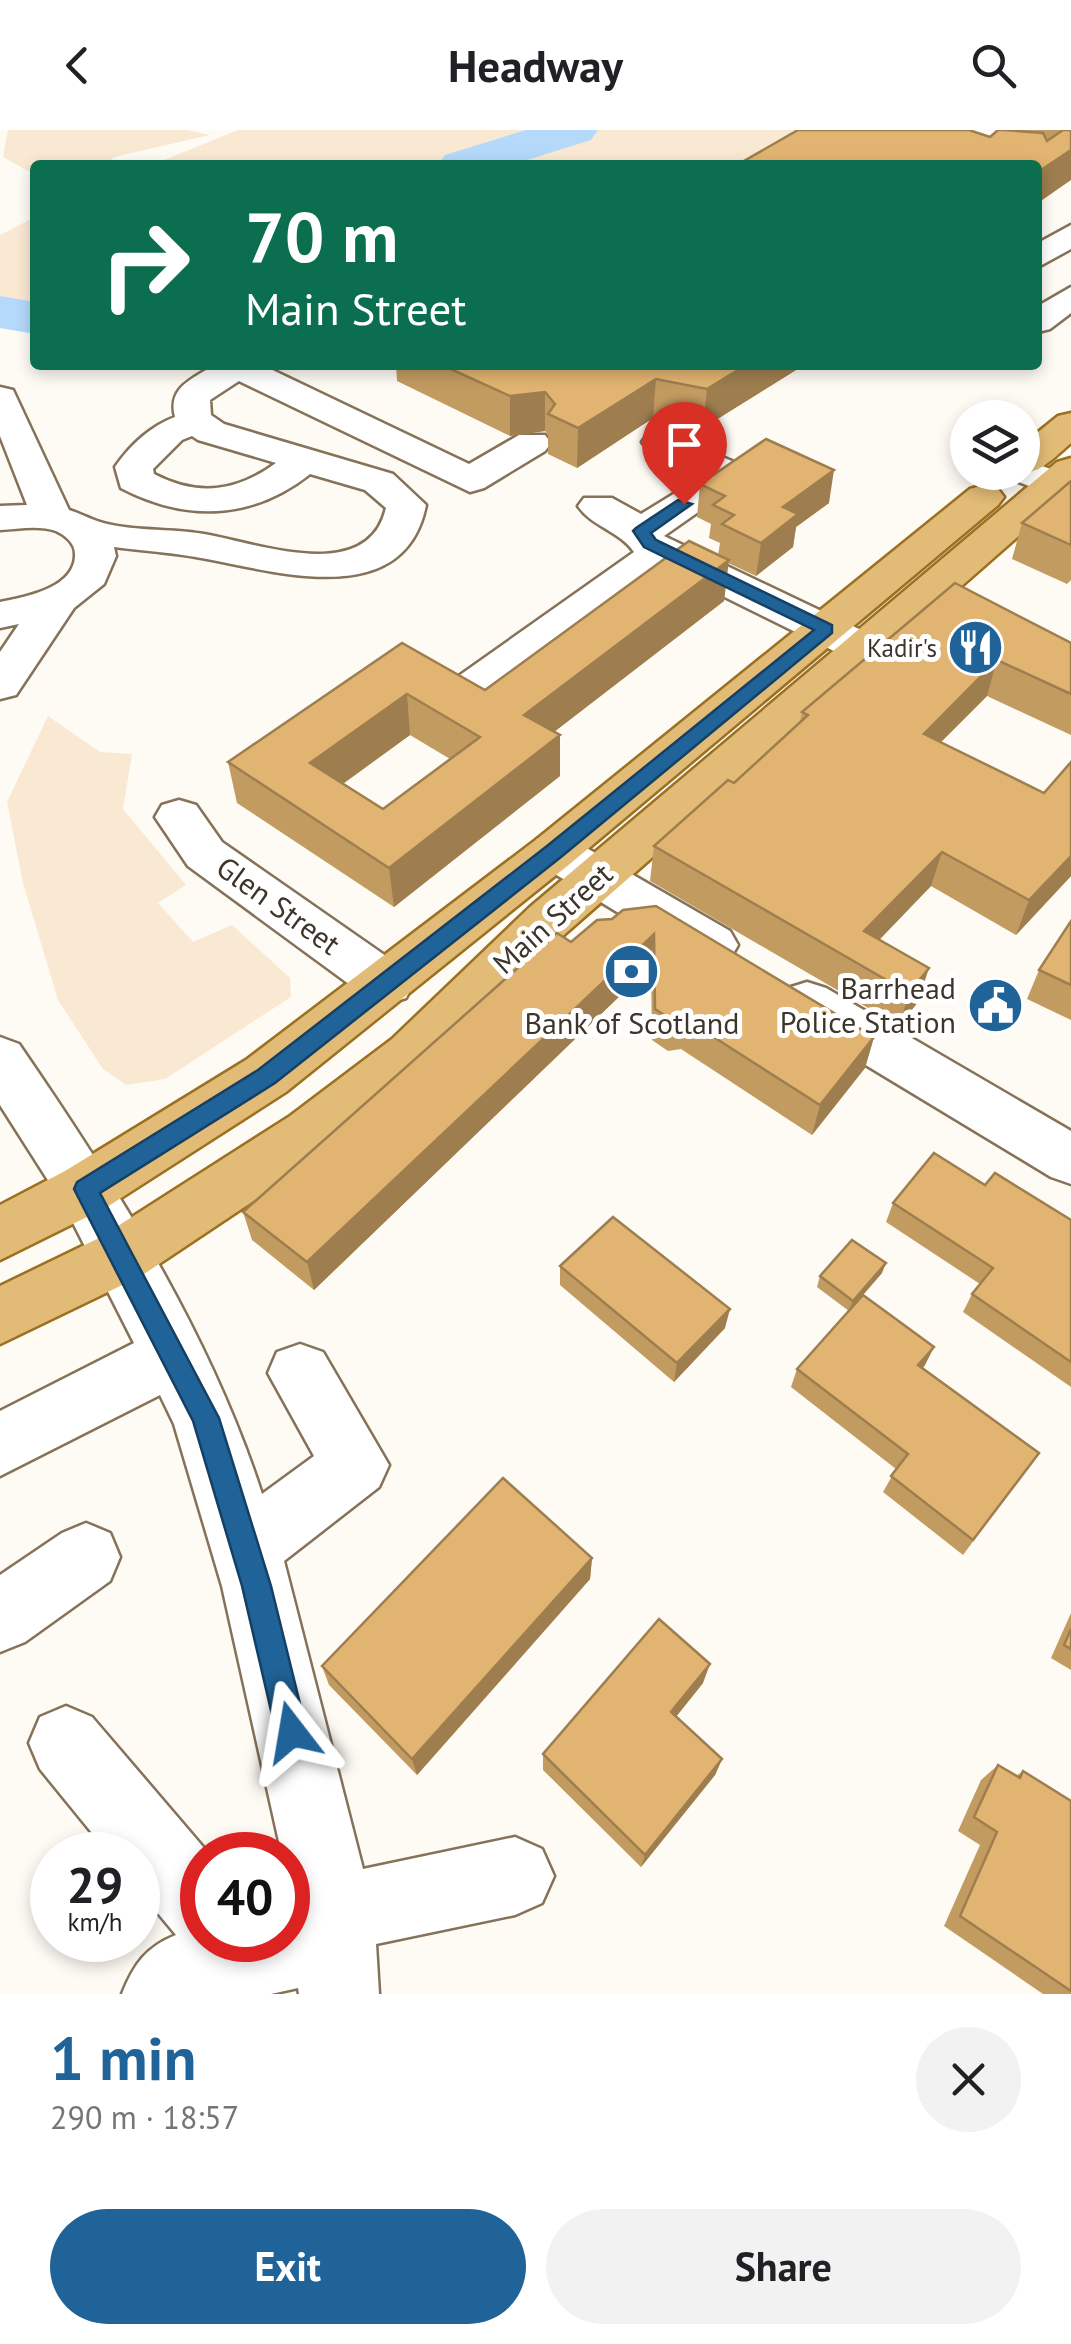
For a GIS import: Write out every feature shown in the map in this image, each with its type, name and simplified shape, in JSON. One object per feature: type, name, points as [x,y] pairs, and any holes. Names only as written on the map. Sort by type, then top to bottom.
[{"type":"main road","name":"Main Street","points":[[0,1234],[86,1189],[266,1076],[388,984],[576,864],[1042,475],[1071,424]]},
{"type":"main road","name":"Main Street","points":[[0,1316],[120,1257],[310,1133],[411,1054],[576,864]]},
{"type":"street","points":[[1042,254],[1071,234]]},
{"type":"street","points":[[1042,319],[1071,297]]},
{"type":"street","points":[[0,518],[71,524],[292,565],[340,566],[373,554],[400,533],[406,504],[378,482],[211,432],[194,422],[190,409],[192,395],[232,370]]},
{"type":"street","points":[[246,370],[470,480],[532,443]]},
{"type":"street","points":[[0,398],[15,422],[23,454],[71,524],[98,546],[98,562],[0,685]]},
{"type":"street","points":[[194,422],[169,432],[134,468],[135,480],[216,505],[250,497],[278,482],[304,460]]},
{"type":"street","points":[[469,690],[652,541],[667,496],[732,474],[661,442]]},
{"type":"street","points":[[0,489],[23,454]]},
{"type":"street","points":[[598,506],[652,541],[845,639]]},
{"type":"street","points":[[0,615],[203,546]]},
{"type":"street","name":"Glen Street","points":[[179,817],[205,854],[388,984]]},
{"type":"street","points":[[576,864],[1071,1160]]},
{"type":"street","points":[[0,1059],[86,1189],[205,1418],[246,1547],[337,1950]]},
{"type":"street","points":[[0,1446],[172,1356]]},
{"type":"street","points":[[246,1547],[356,1465],[300,1373]]},
{"type":"street","points":[[0,1617],[86,1557]]},
{"type":"street","points":[[66,1743],[180,1886]]},
{"type":"street","points":[[310,1947],[337,1950],[397,1903],[465,1881],[515,1876]]},
{"type":"street","points":[[162,1994],[193,1962]]},
{"type":"shaded area","points":[[8,130],[187,130],[210,135],[111,160],[30,160],[30,172],[3,157]]},
{"type":"shaded area","points":[[238,130],[819,130],[762,160],[164,160]]},
{"type":"shaded area","points":[[30,220],[30,332],[0,318],[0,235]]},
{"type":"shaded area","points":[[48,716],[100,752],[132,754],[123,809],[186,885],[158,903],[193,942],[232,925],[290,978],[291,997],[165,1079],[126,1085],[103,1069],[58,1000],[23,883],[7,802]]},
{"type":"building","points":[[798,130],[969,130],[990,137],[1004,130],[1043,133],[1047,141],[1063,130],[1071,130],[1071,150],[1042,169],[1042,160],[746,160]]},
{"type":"building","points":[[453,370],[738,370],[707,389],[656,379],[578,428],[548,414],[555,404],[545,392],[510,396]]},
{"type":"building","points":[[766,439],[834,470],[783,507],[798,514],[761,543],[722,524],[734,515],[713,505],[725,496],[700,484]]},
{"type":"building","points":[[1071,481],[1071,545],[1022,523]]},
{"type":"building","points":[[689,541],[729,560],[524,715],[560,735],[389,868],[228,762],[402,643],[485,690]],"holes":[[[407,694],[480,737],[383,809],[310,763]]]},
{"type":"building","points":[[955,583],[1071,643],[1071,694],[997,660],[924,734],[1044,793],[1071,762],[1071,856],[1029,900],[942,852],[864,931],[929,968],[909,993],[654,846],[728,780],[734,783],[808,715],[802,712]]},
{"type":"building","points":[[656,906],[874,1037],[820,1105],[684,1018],[672,1020],[655,1009],[654,934],[307,1262],[243,1212],[557,933],[571,942],[597,920],[612,919],[623,910]]},
{"type":"building","points":[[1071,921],[1071,985],[1039,970]]},
{"type":"building","points":[[934,1153],[985,1185],[995,1173],[1071,1220],[1071,1362],[972,1294],[993,1268],[893,1203]]},
{"type":"building","points":[[613,1217],[730,1309],[677,1363],[560,1266]]},
{"type":"building","points":[[852,1240],[886,1263],[853,1301],[820,1276]]},
{"type":"building","points":[[863,1295],[934,1347],[918,1365],[1039,1453],[973,1540],[891,1476],[908,1454],[797,1369]]},
{"type":"building","points":[[503,1478],[592,1558],[412,1759],[322,1666]]},
{"type":"building","points":[[659,1619],[710,1664],[671,1712],[722,1759],[645,1855],[543,1754]]},
{"type":"building","points":[[1071,1629],[1071,1649],[1064,1645]]},
{"type":"building","points":[[998,1765],[1020,1778],[1023,1771],[1071,1801],[1071,1991],[960,1916],[997,1832],[974,1817]]},
{"type":"waterway","points":[[478,160],[575,130]]},
{"type":"waterway","points":[[0,312],[30,317]]},
{"type":"place","name":"Kadir's","points":[[976,648]]},
{"type":"place","name":"Bank of Scotland","points":[[632,972]]},
{"type":"place","name":"Barrhead Police Station","points":[[995,1006]]},
{"type":"route","points":[[292,1732],[226,1477],[205,1418],[86,1189],[266,1076],[388,984],[826,629],[650,544],[642,531],[684,504]]}]
